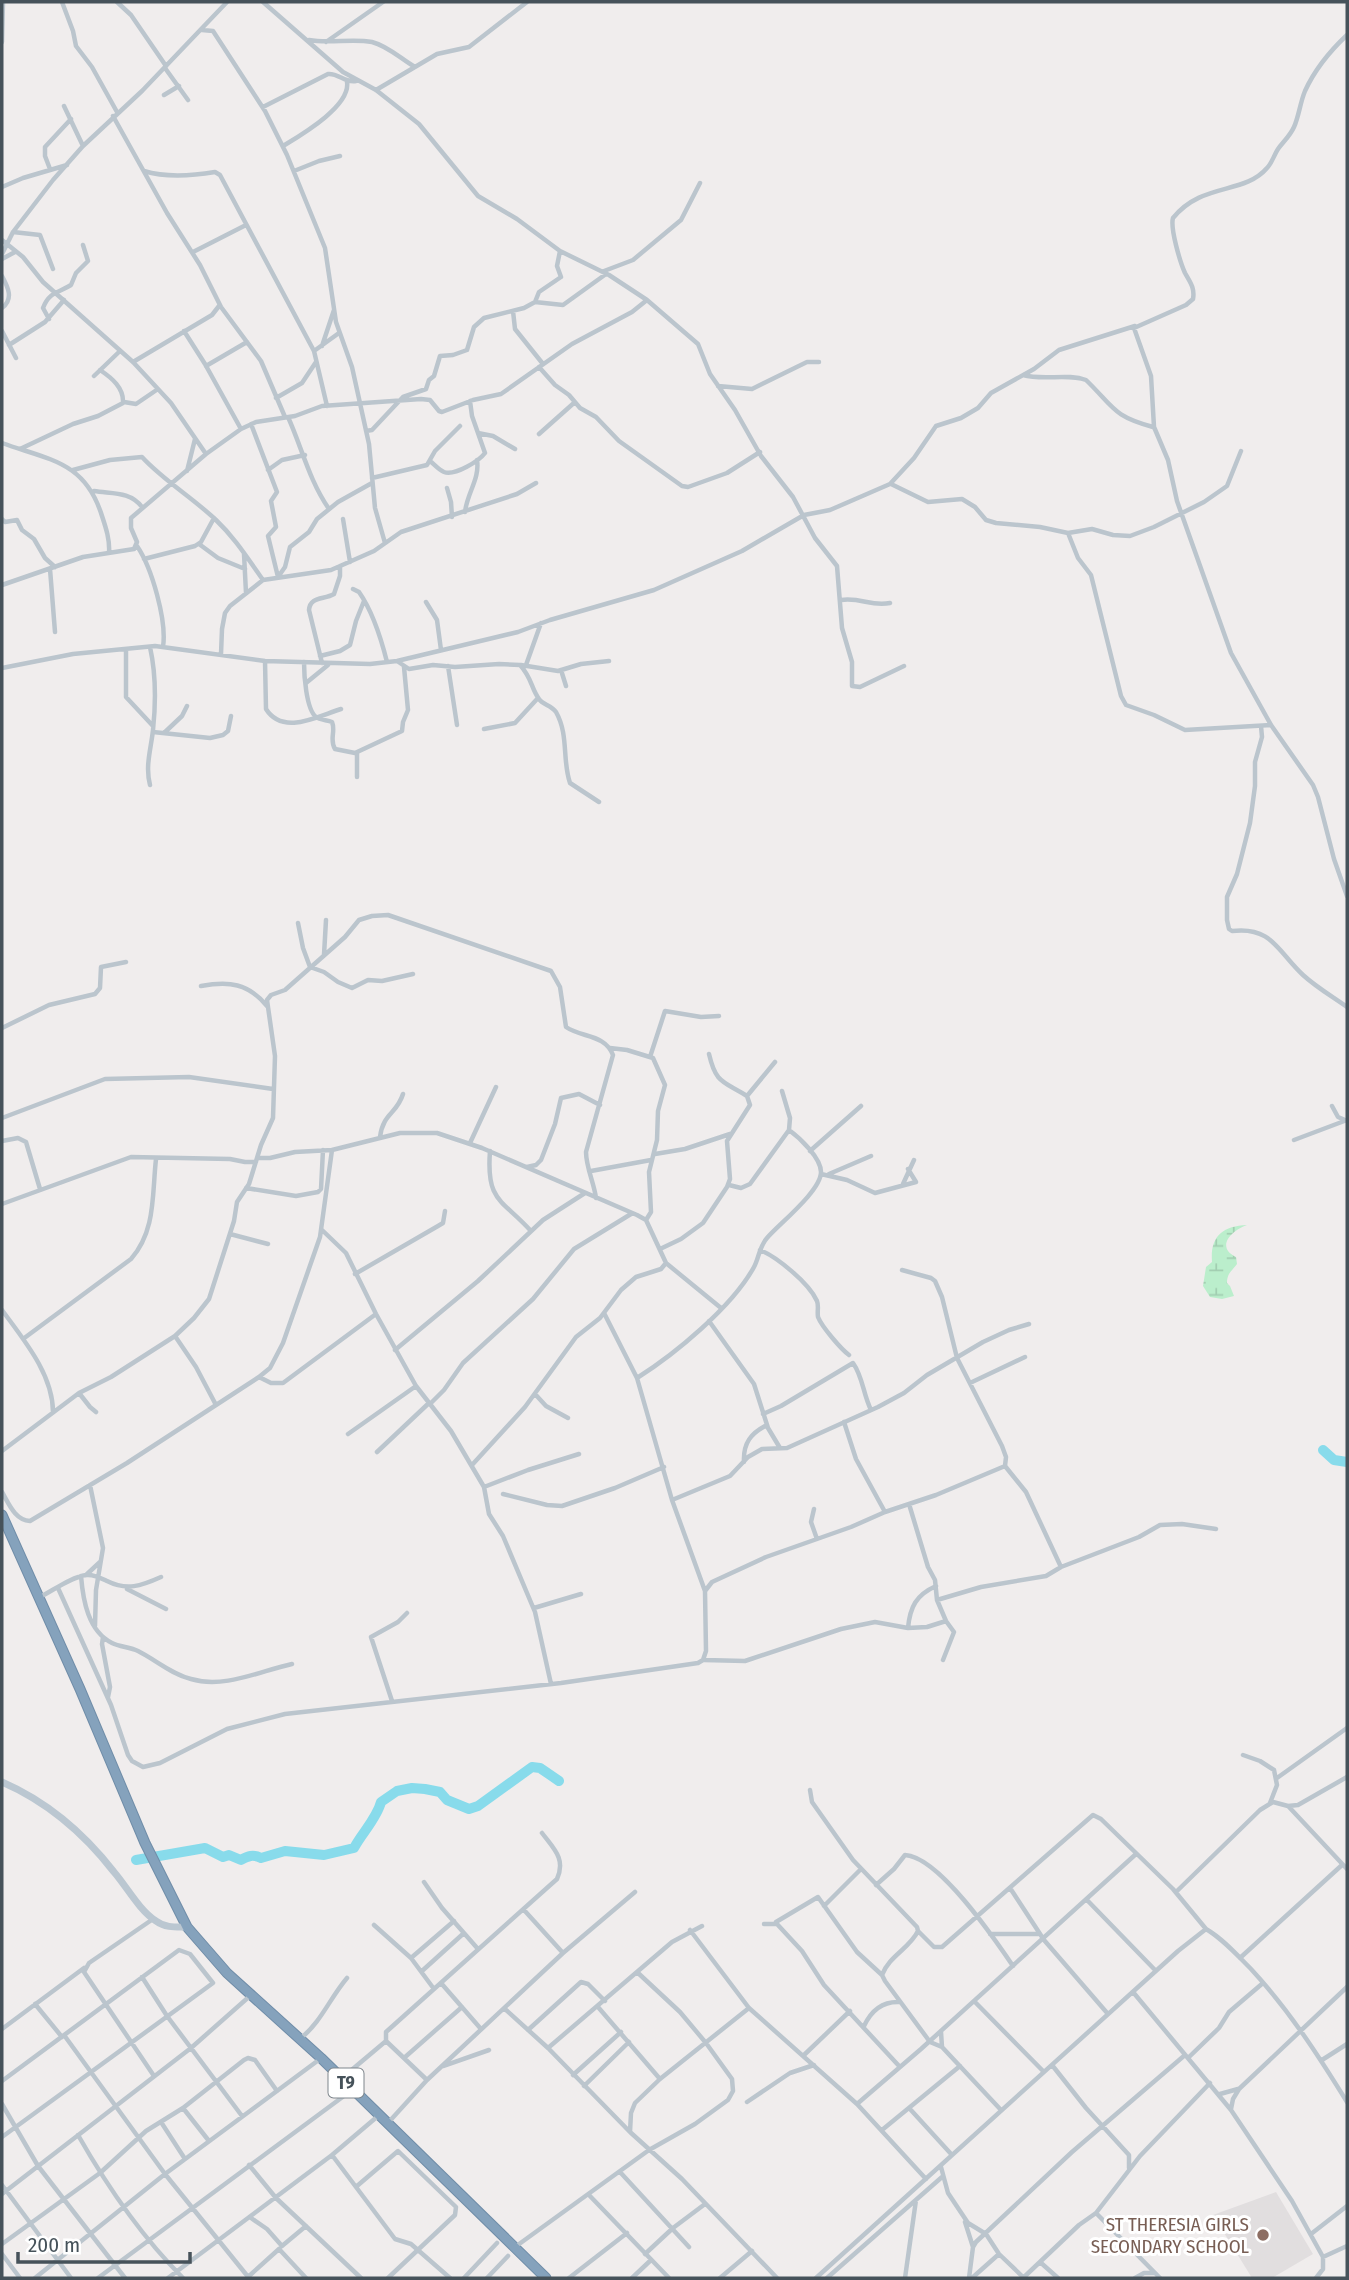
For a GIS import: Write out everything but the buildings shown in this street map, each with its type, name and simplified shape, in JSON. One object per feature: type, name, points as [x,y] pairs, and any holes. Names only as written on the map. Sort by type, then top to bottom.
[{"type":"highway","name":"T9","points":[[2,1515],[160,1877],[187,1927],[227,1973],[321,2058],[546,2278]]},
{"type":"main road","points":[[2,1782],[30,1795],[70,1823],[103,1857],[153,1919],[165,1926],[187,1927]]},
{"type":"street","points":[[2,42],[3,2]]},
{"type":"street","points":[[62,2],[76,46],[92,67],[167,213],[193,252],[219,305],[265,368],[276,398],[305,455],[308,472],[329,509]]},
{"type":"street","points":[[117,2],[131,15],[188,100]]},
{"type":"street","points":[[2,254],[4,242],[66,164],[166,67],[227,2]]},
{"type":"street","points":[[263,2],[343,72],[376,90],[419,124],[478,197],[517,219],[560,251],[605,273],[647,300],[698,344],[718,386],[804,515],[815,538],[838,569],[842,628],[852,662],[853,687],[860,687],[904,666]]},
{"type":"street","points":[[325,43],[383,2]]},
{"type":"street","points":[[376,90],[437,54],[470,47],[527,2]]},
{"type":"street","points":[[202,30],[214,31],[263,107],[283,146],[325,248],[339,333],[352,367],[366,431],[375,508],[385,544]]},
{"type":"street","points":[[2,667],[51,657],[150,647],[265,661],[356,665],[397,661],[518,632],[673,583],[742,551],[804,515],[830,510],[890,484],[914,458],[936,426],[961,418],[978,408],[991,393],[1063,348],[1135,326],[1186,306],[1193,299],[1192,285],[1172,230],[1173,218],[1190,201],[1246,183],[1269,167],[1292,132],[1306,90],[1324,58],[1347,35]]},
{"type":"street","points":[[309,40],[325,43],[374,43],[387,48],[415,67]]},
{"type":"street","points":[[263,107],[328,74],[337,75],[347,82],[358,80]]},
{"type":"street","points":[[283,146],[318,123],[337,104],[347,92],[347,82]]},
{"type":"street","points":[[164,95],[179,86]]},
{"type":"street","points":[[64,106],[83,146]]},
{"type":"street","points":[[50,169],[45,147],[71,119]]},
{"type":"street","points":[[294,172],[319,161],[340,156]]},
{"type":"street","points":[[2,187],[66,164]]},
{"type":"street","points":[[144,171],[163,176],[218,173],[314,351],[327,406]]},
{"type":"street","points":[[366,431],[372,430],[407,395],[426,389],[442,355],[453,355],[467,350],[474,327],[481,320],[536,302],[563,305],[605,273],[633,260],[681,220],[700,183]]},
{"type":"street","points":[[193,252],[246,225]]},
{"type":"street","points":[[13,232],[40,235],[53,269]]},
{"type":"street","points":[[4,242],[23,257],[54,292],[133,362],[183,418],[205,454]]},
{"type":"street","points":[[49,319],[43,307],[54,292],[71,285],[76,273],[86,264],[88,259],[83,245]]},
{"type":"street","points":[[536,302],[539,292],[561,277],[557,268],[560,251]]},
{"type":"street","points":[[2,259],[15,252]]},
{"type":"street","points":[[2,276],[9,293],[9,300],[2,308]]},
{"type":"street","points":[[9,345],[49,319],[64,300]]},
{"type":"street","points":[[163,647],[164,631],[155,591],[130,520],[205,454],[251,424],[327,406],[430,400],[442,412],[470,401],[501,394],[572,344],[632,312],[647,300]]},
{"type":"street","points":[[133,362],[212,316],[219,305]]},
{"type":"street","points":[[322,346],[334,309]]},
{"type":"street","points":[[513,310],[515,329],[541,365],[580,408],[596,417],[624,444],[682,486],[688,487],[727,473],[760,452]]},
{"type":"street","points":[[1135,326],[1134,330],[1151,376],[1154,428],[1168,460],[1181,512],[1231,653],[1272,725],[1308,775],[1318,797],[1347,896]]},
{"type":"street","points":[[2,331],[16,358]]},
{"type":"street","points":[[184,331],[240,429]]},
{"type":"street","points":[[314,351],[339,333]]},
{"type":"street","points":[[206,366],[247,342]]},
{"type":"street","points":[[94,376],[120,351]]},
{"type":"street","points":[[276,398],[302,383],[316,361]]},
{"type":"street","points":[[718,386],[752,389],[807,362],[819,362]]},
{"type":"street","points":[[100,370],[116,382],[124,402]]},
{"type":"street","points":[[1022,375],[1039,379],[1086,380],[1113,411],[1154,428]]},
{"type":"street","points":[[20,449],[124,402],[135,404],[158,389]]},
{"type":"street","points":[[430,461],[442,471],[451,473],[485,453],[471,416],[470,401]]},
{"type":"street","points":[[539,434],[575,402]]},
{"type":"street","points":[[251,424],[277,492],[271,501],[276,528],[268,536],[278,577]]},
{"type":"street","points":[[278,577],[285,567],[290,547],[309,532],[317,519],[329,509],[372,481],[426,465],[435,451],[460,426]]},
{"type":"street","points":[[478,433],[493,436],[515,449]]},
{"type":"street","points":[[187,471],[195,439]]},
{"type":"street","points":[[2,443],[58,462],[73,470],[93,491],[108,535],[110,553]]},
{"type":"street","points":[[890,484],[928,502],[962,499],[975,507],[986,520],[996,523],[1068,533],[1092,529],[1130,536],[1204,502],[1227,486],[1241,452]]},
{"type":"street","points":[[268,471],[282,460],[305,455]]},
{"type":"street","points":[[73,470],[110,460],[142,456],[151,468],[173,483],[232,536],[263,580]]},
{"type":"street","points":[[465,512],[467,499],[478,473],[477,460]]},
{"type":"street","points":[[221,654],[225,613],[263,580],[321,572],[340,566],[385,544],[401,532],[517,494],[536,483]]},
{"type":"street","points":[[447,488],[452,517]]},
{"type":"street","points":[[93,491],[128,495],[142,507]]},
{"type":"street","points":[[144,559],[172,554],[199,544],[214,518]]},
{"type":"street","points":[[2,521],[16,519],[22,530],[34,539],[52,568],[55,632]]},
{"type":"street","points":[[343,519],[350,562]]},
{"type":"street","points":[[1068,533],[1078,558],[1091,575],[1121,696],[1126,705],[1185,730],[1272,725]]},
{"type":"street","points":[[199,544],[218,558],[245,569]]},
{"type":"street","points":[[2,585],[83,557],[130,551],[137,546]]},
{"type":"street","points":[[244,554],[246,593]]},
{"type":"street","points":[[322,663],[309,604],[334,594],[340,566]]},
{"type":"street","points":[[353,589],[365,600],[387,662]]},
{"type":"street","points":[[841,600],[856,599],[877,606],[890,603]]},
{"type":"street","points":[[320,657],[350,645],[355,621],[365,600]]},
{"type":"street","points":[[426,602],[437,620],[441,650]]},
{"type":"street","points":[[523,665],[541,623]]},
{"type":"street","points":[[150,647],[155,675],[153,729],[147,768],[150,785]]},
{"type":"street","points":[[126,649],[126,697],[153,729],[164,733],[218,737],[229,730],[231,716]]},
{"type":"street","points":[[265,661],[264,682],[268,713],[285,724],[341,709]]},
{"type":"street","points":[[397,661],[409,669],[433,665],[499,664],[561,670],[581,664],[609,661]]},
{"type":"street","points":[[304,662],[306,683],[316,717],[332,722],[332,743],[335,749],[357,753],[402,731],[408,712],[404,667]]},
{"type":"street","points":[[306,683],[329,664]]},
{"type":"street","points":[[523,665],[538,698],[551,706],[558,718],[565,740],[566,768],[570,783],[599,802]]},
{"type":"street","points":[[448,666],[457,725]]},
{"type":"street","points":[[561,670],[566,686]]},
{"type":"street","points":[[484,729],[515,723],[538,698]]},
{"type":"street","points":[[164,733],[182,716],[187,706]]},
{"type":"street","points":[[1261,726],[1262,737],[1255,762],[1250,823],[1237,874],[1227,897],[1228,927],[1232,931],[1257,932],[1271,940],[1304,976],[1347,1007]]},
{"type":"street","points":[[357,753],[357,777]]},
{"type":"street","points":[[2,1451],[79,1393],[111,1377],[175,1336],[209,1299],[235,1217],[237,1202],[246,1188],[272,1118],[275,1056],[268,997],[281,993],[359,920],[388,915],[551,971],[561,987],[567,1028],[601,1040],[610,1048],[613,1058],[586,1152],[596,1198]]},
{"type":"street","points":[[323,956],[326,920]]},
{"type":"street","points":[[298,923],[310,967]]},
{"type":"street","points":[[2,1028],[49,1006],[95,994],[100,988],[101,967],[126,962]]},
{"type":"street","points":[[310,967],[352,988],[368,980],[382,981],[413,974]]},
{"type":"street","points":[[201,986],[241,986],[256,993],[267,1006]]},
{"type":"street","points":[[650,1057],[665,1011],[701,1017],[719,1016]]},
{"type":"street","points":[[610,1048],[627,1049],[650,1057],[654,1060],[665,1085],[658,1111],[648,1181],[651,1212],[646,1220]]},
{"type":"street","points":[[660,1249],[681,1239],[703,1223],[729,1185],[727,1141],[748,1110],[750,1102],[747,1096],[714,1074],[709,1055]]},
{"type":"street","points":[[747,1096],[775,1062]]},
{"type":"street","points":[[2,1118],[104,1079],[189,1077],[273,1089]]},
{"type":"street","points":[[470,1143],[496,1087]]},
{"type":"street","points":[[729,1185],[741,1188],[750,1184],[789,1130],[790,1118],[782,1091]]},
{"type":"street","points":[[380,1138],[382,1125],[403,1094]]},
{"type":"street","points":[[525,1168],[536,1165],[541,1160],[555,1124],[561,1098],[579,1094],[600,1105]]},
{"type":"street","points":[[810,1151],[835,1126],[861,1106]]},
{"type":"street","points":[[1332,1106],[1340,1118],[1347,1120]]},
{"type":"street","points":[[1294,1140],[1347,1120]]},
{"type":"street","points":[[637,1378],[671,1355],[709,1321],[754,1267],[765,1239],[812,1191],[821,1174],[820,1166],[810,1151],[789,1130]]},
{"type":"street","points":[[2,1204],[131,1157],[256,1160],[332,1150],[400,1133],[422,1131],[470,1143],[646,1220],[666,1263],[720,1308]]},
{"type":"street","points":[[591,1171],[642,1163],[653,1157],[685,1150],[731,1134]]},
{"type":"street","points":[[2,1141],[18,1138],[26,1142],[40,1189]]},
{"type":"street","points":[[246,1188],[296,1196],[318,1192],[321,1189],[323,1150]]},
{"type":"street","points":[[2,1492],[13,1512],[26,1522],[90,1485],[270,1368],[283,1343],[322,1230],[332,1150]]},
{"type":"street","points":[[490,1152],[489,1181],[499,1202],[531,1231]]},
{"type":"street","points":[[828,1174],[870,1156]]},
{"type":"street","points":[[23,1339],[138,1251],[152,1216],[156,1159]]},
{"type":"street","points":[[902,1185],[914,1160]]},
{"type":"street","points":[[821,1174],[846,1180],[875,1193],[916,1181],[908,1169]]},
{"type":"street","points":[[395,1350],[441,1314],[531,1231],[554,1212],[585,1193]]},
{"type":"street","points":[[355,1274],[443,1223],[445,1211]]},
{"type":"street","points":[[377,1452],[444,1390],[463,1363],[533,1299],[574,1250],[632,1213]]},
{"type":"street","points":[[322,1230],[342,1247],[416,1386],[452,1431],[484,1487],[489,1514],[503,1535],[534,1608],[551,1684]]},
{"type":"street","points":[[230,1234],[268,1244]]},
{"type":"street","points":[[760,1250],[775,1258],[810,1291],[818,1304],[818,1316],[823,1326],[849,1355]]},
{"type":"street","points":[[472,1465],[535,1394],[576,1337],[604,1313],[630,1281],[661,1269],[666,1263]]},
{"type":"street","points":[[902,1270],[935,1281],[957,1358],[1002,1446],[1006,1457],[1004,1466]]},
{"type":"street","points":[[2,1310],[23,1339],[47,1381],[52,1394],[53,1412]]},
{"type":"street","points":[[604,1313],[637,1378],[672,1500],[705,1591],[706,1651],[703,1660]]},
{"type":"street","points":[[259,1377],[271,1383],[283,1382],[376,1314]]},
{"type":"street","points":[[709,1321],[754,1384],[767,1425],[781,1449]]},
{"type":"street","points":[[672,1500],[730,1476],[762,1449],[781,1449],[871,1410],[904,1393],[927,1375],[996,1335],[1029,1324]]},
{"type":"street","points":[[175,1336],[196,1367],[216,1405]]},
{"type":"street","points":[[970,1383],[1025,1357]]},
{"type":"street","points":[[763,1414],[853,1363],[860,1374],[864,1395],[871,1410]]},
{"type":"street","points":[[348,1434],[416,1386]]},
{"type":"street","points":[[79,1393],[96,1412]]},
{"type":"street","points":[[52,1394],[69,1401]]},
{"type":"street","points":[[535,1394],[546,1406],[568,1418]]},
{"type":"street","points":[[844,1422],[856,1459],[885,1512]]},
{"type":"street","points":[[744,1462],[744,1453],[751,1436],[767,1425]]},
{"type":"street","points":[[484,1487],[579,1454]]},
{"type":"street","points":[[705,1591],[712,1582],[766,1557],[959,1486],[1004,1466]]},
{"type":"street","points":[[1004,1466],[1026,1492],[1061,1567]]},
{"type":"street","points":[[503,1494],[562,1506],[615,1488],[664,1467]]},
{"type":"street","points":[[90,1485],[103,1540],[96,1627]]},
{"type":"street","points":[[909,1504],[936,1587],[937,1600],[954,1635],[943,1660]]},
{"type":"street","points":[[814,1509],[811,1522],[817,1539]]},
{"type":"street","points":[[937,1600],[981,1587],[1046,1576],[1061,1567],[1139,1537],[1160,1525],[1182,1524],[1216,1529]]},
{"type":"street","points":[[40,1597],[84,1576],[101,1562]]},
{"type":"street","points":[[84,1576],[99,1577],[166,1609]]},
{"type":"street","points":[[84,1576],[88,1614],[103,1636],[172,1672],[197,1681],[234,1679],[292,1664]]},
{"type":"street","points":[[126,1588],[144,1585],[161,1577]]},
{"type":"street","points":[[908,1628],[917,1598],[936,1587]]},
{"type":"street","points":[[58,1588],[108,1699],[128,1755],[132,1761],[143,1767],[160,1763],[227,1729],[285,1714],[551,1684],[694,1665],[703,1660],[737,1662],[783,1650],[841,1629],[875,1622],[908,1628],[927,1627],[946,1621]]},
{"type":"street","points":[[534,1608],[580,1594]]},
{"type":"street","points":[[392,1701],[371,1637],[398,1622],[407,1613]]},
{"type":"street","points":[[103,1636],[110,1687],[108,1699]]},
{"type":"street","points":[[1277,1778],[1347,1728]]},
{"type":"street","points":[[1176,1892],[1269,1803],[1277,1789],[1277,1778],[1269,1766],[1243,1755]]},
{"type":"street","points":[[1288,1806],[1304,1803],[1347,1777]]},
{"type":"street","points":[[810,1790],[812,1802],[862,1869],[915,1923],[918,1931],[934,1947],[942,1947],[1093,1815],[1101,1819],[1176,1892],[1206,1929],[1216,1934],[1263,1983],[1302,2030],[1347,2102]]},
{"type":"street","points":[[1240,1958],[1345,1867],[1288,1806],[1278,1802],[1269,1803]]},
{"type":"street","points":[[426,2080],[386,2041],[385,2035],[390,2027],[551,1885],[560,1870],[558,1854],[542,1833]]},
{"type":"street","points":[[857,2104],[1044,1940],[1136,1854]]},
{"type":"street","points":[[876,1885],[903,1857],[909,1855],[951,1885],[1013,1966]]},
{"type":"street","points":[[824,1906],[862,1869]]},
{"type":"street","points":[[424,1882],[478,1949]]},
{"type":"street","points":[[1010,1888],[1039,1934],[1108,2014]]},
{"type":"street","points":[[386,2124],[426,2080],[563,1953],[635,1892]]},
{"type":"street","points":[[764,1924],[776,1922],[817,1897],[857,1952],[882,1975],[930,2042],[942,2047],[1001,2110]]},
{"type":"street","points":[[1087,1900],[1156,1970]]},
{"type":"street","points":[[524,1910],[563,1953]]},
{"type":"street","points":[[2,2029],[153,1919]]},
{"type":"street","points":[[411,1958],[454,1922]]},
{"type":"street","points":[[776,1922],[802,1951],[824,1985],[900,2067]]},
{"type":"street","points":[[374,1925],[411,1958],[434,1989]]},
{"type":"street","points":[[548,2048],[656,1954],[690,1930],[702,1926]]},
{"type":"street","points":[[816,2278],[1156,1970],[1206,1929]]},
{"type":"street","points":[[690,1930],[749,2008],[857,2104],[926,2179]]},
{"type":"street","points":[[882,1975],[889,1962],[918,1931]]},
{"type":"street","points":[[422,1971],[464,1933]]},
{"type":"street","points":[[989,1934],[1039,1934]]},
{"type":"street","points":[[2,2081],[179,1950],[190,1954],[213,1983],[90,2070],[2,2137]]},
{"type":"street","points":[[84,1968],[83,1972],[105,2006],[154,2076]]},
{"type":"street","points":[[515,2247],[649,2150],[695,2124],[729,2100],[733,2091],[732,2079],[706,2043],[680,2012],[637,1972]]},
{"type":"street","points":[[142,1977],[242,2116]]},
{"type":"street","points":[[300,2039],[316,2025],[347,1978]]},
{"type":"street","points":[[528,2030],[581,1982],[589,1984],[605,2001]]},
{"type":"street","points":[[441,1983],[481,2029]]},
{"type":"street","points":[[973,2247],[1047,2174],[1219,2028],[1228,2012],[1263,1983]]},
{"type":"street","points":[[1231,2110],[1239,2089],[1347,1987]]},
{"type":"street","points":[[1133,1992],[1219,2094],[1292,2201],[1324,2257],[1322,2269],[1316,2278]]},
{"type":"street","points":[[4,2192],[191,2048],[252,1994]]},
{"type":"street","points":[[974,2001],[1044,2072]]},
{"type":"street","points":[[863,2026],[875,2009],[888,2003],[901,2002]]},
{"type":"street","points":[[35,2004],[90,2070],[165,2174],[249,2278],[306,2225]]},
{"type":"street","points":[[404,2058],[462,2007]]},
{"type":"street","points":[[598,2007],[660,2079]]},
{"type":"street","points":[[630,2133],[633,2107],[660,2079],[749,2008]]},
{"type":"street","points":[[505,2009],[548,2048],[630,2133],[666,2163],[777,2278]]},
{"type":"street","points":[[804,2055],[850,2011]]},
{"type":"street","points":[[573,2075],[621,2032]]},
{"type":"street","points":[[941,2032],[942,2047]]},
{"type":"street","points":[[342,2079],[386,2041]]},
{"type":"street","points":[[584,2086],[629,2042]]},
{"type":"street","points":[[1322,2060],[1347,2044]]},
{"type":"street","points":[[440,2067],[489,2050]]},
{"type":"street","points":[[2,2244],[100,2173],[146,2131],[183,2108],[244,2060],[252,2058],[277,2091]]},
{"type":"street","points":[[35,2278],[123,2206],[321,2058]]},
{"type":"street","points":[[747,2102],[790,2073],[814,2065]]},
{"type":"street","points":[[1052,2065],[1129,2155],[1129,2169]]},
{"type":"street","points":[[882,2130],[960,2066]]},
{"type":"street","points":[[1013,2278],[1023,2277],[1079,2225],[1096,2213],[1140,2156],[1210,2083]]},
{"type":"street","points":[[98,2278],[353,2089]]},
{"type":"street","points":[[1219,2094],[1239,2089]]},
{"type":"street","points":[[2,2104],[38,2166],[125,2278]]},
{"type":"street","points":[[183,2108],[209,2141]]},
{"type":"street","points":[[909,2109],[953,2155]]},
{"type":"street","points":[[168,2278],[251,2218],[379,2116]]},
{"type":"street","points":[[161,2122],[185,2160]]},
{"type":"street","points":[[78,2135],[123,2206],[183,2278]]},
{"type":"street","points":[[357,2186],[398,2151],[456,2207],[455,2215],[388,2278]]},
{"type":"street","points":[[332,2155],[394,2239],[411,2244],[450,2278]]},
{"type":"street","points":[[1129,2155],[1140,2156]]},
{"type":"street","points":[[249,2165],[276,2198],[361,2278]]},
{"type":"street","points":[[941,2167],[948,2193],[964,2218],[970,2225],[986,2234],[999,2254],[1023,2277]]},
{"type":"street","points":[[620,2172],[688,2247]]},
{"type":"street","points":[[827,2278],[942,2177]]},
{"type":"street","points":[[2,2185],[4,2192],[71,2278]]},
{"type":"street","points":[[589,2195],[669,2278]]},
{"type":"street","points":[[905,2278],[916,2199]]},
{"type":"street","points":[[645,2254],[705,2204]]},
{"type":"street","points":[[1311,2234],[1347,2206]]},
{"type":"street","points":[[1096,2213],[1160,2278]]},
{"type":"street","points":[[251,2218],[267,2229],[306,2278]]},
{"type":"street","points":[[964,2218],[973,2247],[971,2278]]},
{"type":"street","points":[[569,2278],[627,2233]]},
{"type":"street","points":[[464,2278],[497,2244]]},
{"type":"street","points":[[1324,2257],[1347,2246]]},
{"type":"street","points":[[720,2278],[752,2251]]},
{"type":"street","points":[[2,2254],[20,2278]]},
{"type":"street","points":[[971,2278],[999,2254]]},
{"type":"street","points":[[487,2278],[508,2256]]},
{"type":"street","points":[[632,2278],[651,2260]]},
{"type":"street","points":[[1040,2262],[1058,2278]]},
{"type":"street","points":[[1135,2278],[1144,2273],[1155,2273]]},
{"type":"shaded area","name":"ST THERESIA GIRLS SECONDARY SCHOOL","points":[[1276,2192],[1313,2254],[1272,2278],[1252,2278],[1213,2215]]},
{"type":"green space","points":[[1247,1225],[1231,1235],[1226,1244],[1230,1253],[1236,1257],[1237,1264],[1229,1274],[1227,1283],[1234,1296],[1222,1299],[1210,1297],[1203,1286],[1206,1267],[1212,1262],[1213,1246],[1219,1234]]},
{"type":"waterway","points":[[1323,1450],[1334,1460],[1347,1462]]},
{"type":"waterway","points":[[136,1860],[205,1848],[223,1857],[229,1855],[241,1860],[285,1851],[324,1855],[354,1848],[381,1802],[397,1791],[412,1788],[440,1792],[447,1800],[469,1809],[478,1806],[532,1767],[540,1768],[559,1781]]},
{"type":"place","name":"ST THERESIA GIRLS SECONDARY SCHOOL","points":[[1263,2235]]}]
